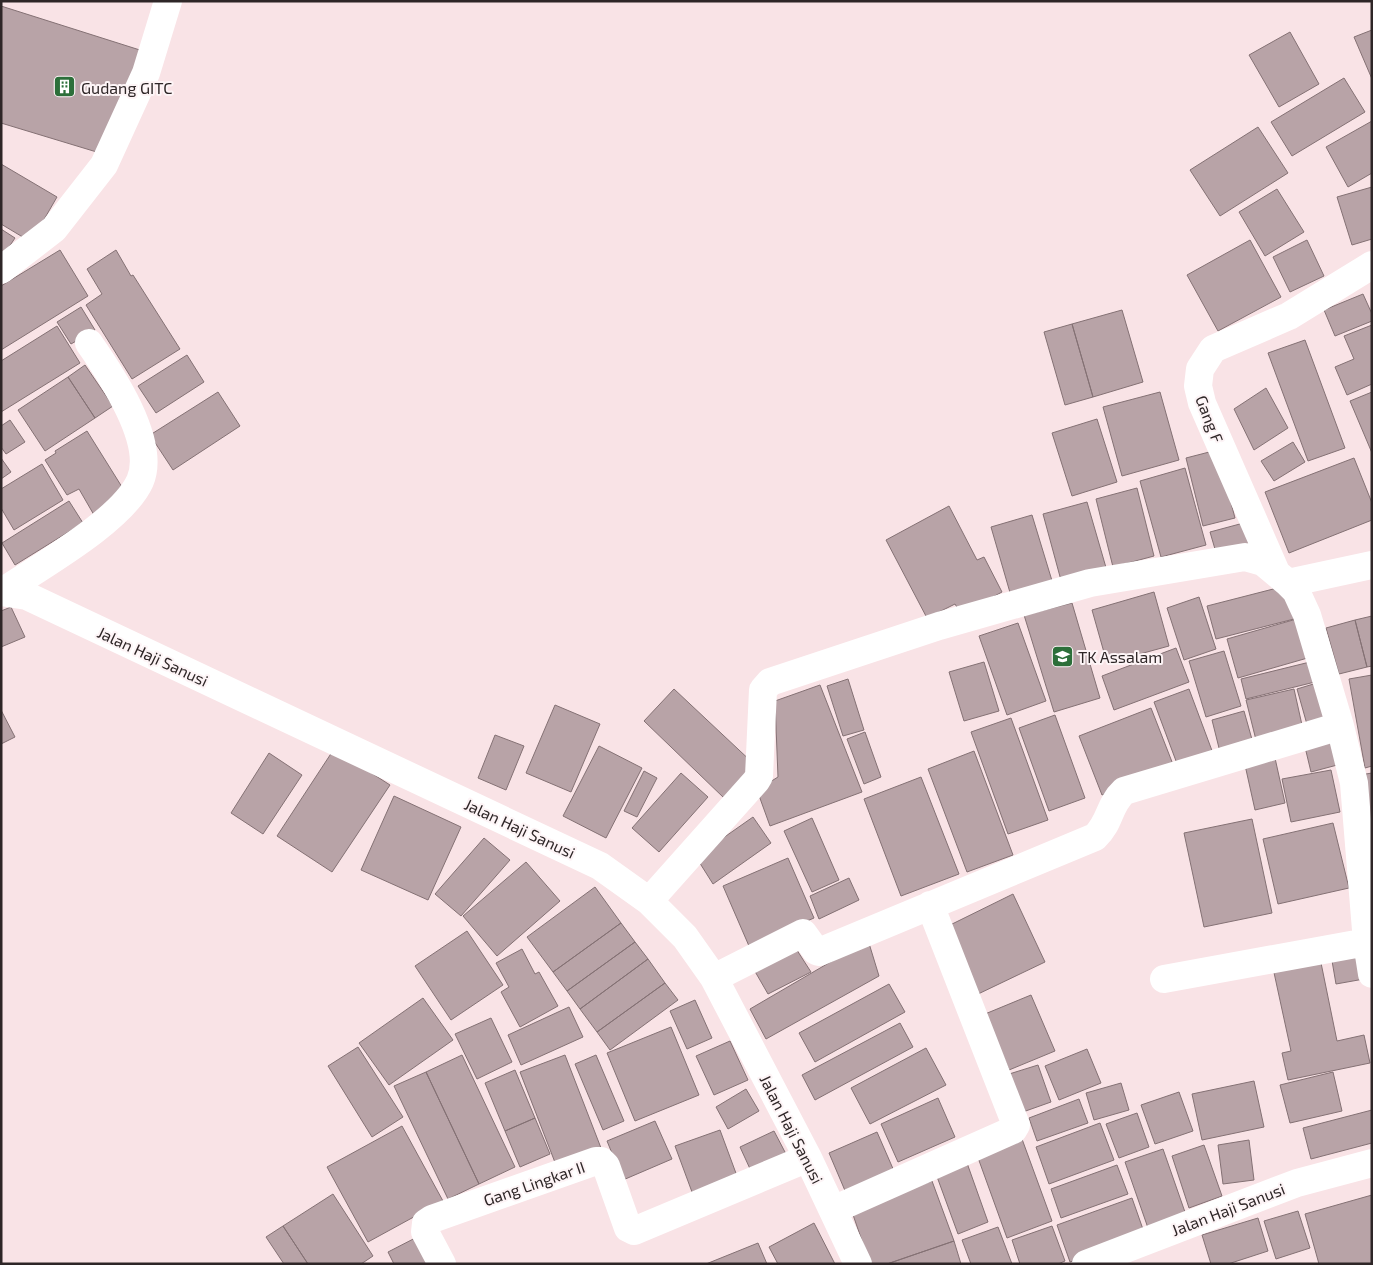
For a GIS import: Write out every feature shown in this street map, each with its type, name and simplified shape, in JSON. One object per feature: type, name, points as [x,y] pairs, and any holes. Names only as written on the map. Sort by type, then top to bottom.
[{"type":"street","points":[[1,270],[54,229],[104,165],[146,73],[168,1]]},
{"type":"street","name":"Gang F","points":[[1372,265],[1289,316],[1213,349],[1200,369],[1198,386],[1202,403],[1282,577],[1296,591],[1307,615],[1340,726],[1354,783],[1367,942],[1372,974]]},
{"type":"street","points":[[2,592],[103,522],[126,501],[140,480],[143,455],[138,434],[114,379],[89,343]]},
{"type":"street","points":[[649,901],[759,776],[763,690],[770,682],[939,626],[1090,583],[1245,557],[1263,562],[1282,577],[1372,565]]},
{"type":"street","name":"Jalan Haji Sanusi","points":[[2,592],[27,596],[600,866],[649,901],[685,937],[714,978],[808,1158],[858,1264]]},
{"type":"street","points":[[714,978],[803,933],[816,951],[819,952],[1095,837],[1105,828],[1115,800],[1124,791],[1340,726]]},
{"type":"street","points":[[833,1210],[1012,1130],[1016,1125],[930,905]]},
{"type":"street","points":[[1164,979],[1367,942]]},
{"type":"street","name":"Gang Lingkar II","points":[[442,1264],[426,1232],[426,1223],[432,1219],[596,1161],[602,1161],[606,1166],[628,1228],[634,1231],[808,1158]]},
{"type":"street","name":"Jalan Haji Sanusi","points":[[1086,1264],[1297,1183],[1372,1164]]},
{"type":"building","name":"Gudang GITC","points":[[1,6],[143,51],[100,153],[1,123]]},
{"type":"building","points":[[1372,30],[1372,79],[1354,37]]},
{"type":"building","points":[[1290,32],[1319,84],[1279,107],[1249,55]]},
{"type":"building","points":[[1344,78],[1365,112],[1292,156],[1271,122]]},
{"type":"building","points":[[1372,121],[1372,173],[1348,187],[1326,147]]},
{"type":"building","points":[[1258,127],[1288,173],[1220,216],[1190,170]]},
{"type":"building","points":[[1,164],[57,197],[31,242],[1,224]]},
{"type":"building","points":[[1372,187],[1372,239],[1352,245],[1337,197]]},
{"type":"building","points":[[1277,189],[1304,232],[1265,256],[1239,212]]},
{"type":"building","points":[[1,229],[15,238],[3,256],[1,255]]},
{"type":"building","points":[[1250,240],[1281,297],[1218,331],[1187,275]]},
{"type":"building","points":[[1307,240],[1324,276],[1290,292],[1273,257]]},
{"type":"building","points":[[60,250],[88,296],[1,350],[1,286]]},
{"type":"building","points":[[116,250],[131,276],[133,275],[180,349],[132,379],[86,305],[102,294],[87,269]]},
{"type":"building","points":[[1363,294],[1372,314],[1372,321],[1335,336],[1324,310]]},
{"type":"building","points":[[81,307],[95,330],[71,344],[57,322]]},
{"type":"building","points":[[1122,310],[1143,382],[1093,397],[1072,324]]},
{"type":"building","points":[[1072,324],[1093,397],[1065,405],[1044,332]]},
{"type":"building","points":[[1372,325],[1372,384],[1347,395],[1335,367],[1354,359],[1344,336]]},
{"type":"building","points":[[57,326],[80,363],[1,412],[1,361]]},
{"type":"building","points":[[1305,340],[1345,448],[1308,461],[1268,353]]},
{"type":"building","points":[[187,355],[204,382],[156,413],[138,386]]},
{"type":"building","points":[[85,365],[113,406],[95,418],[68,377]]},
{"type":"building","points":[[68,377],[95,418],[45,451],[18,410]]},
{"type":"building","points":[[1266,388],[1288,428],[1254,450],[1234,409]]},
{"type":"building","points":[[218,392],[240,426],[173,470],[150,435]]},
{"type":"building","points":[[1160,392],[1179,460],[1122,476],[1103,407]]},
{"type":"building","points":[[1372,392],[1372,453],[1350,401]]},
{"type":"building","points":[[1097,419],[1117,482],[1072,496],[1052,433]]},
{"type":"building","points":[[10,420],[25,442],[6,454],[1,447],[1,426]]},
{"type":"building","points":[[87,431],[127,495],[94,515],[79,489],[67,495],[45,460],[56,453],[55,451]]},
{"type":"building","points":[[1293,442],[1305,462],[1274,481],[1261,461]]},
{"type":"building","points":[[1217,450],[1235,518],[1203,526],[1186,458]]},
{"type":"building","points":[[1,458],[11,472],[1,479]]},
{"type":"building","points":[[1354,458],[1372,503],[1372,520],[1289,553],[1265,492]]},
{"type":"building","points":[[42,464],[63,500],[14,530],[1,508],[1,489]]},
{"type":"building","points":[[1185,468],[1206,545],[1161,557],[1140,481]]},
{"type":"building","points":[[1137,488],[1154,556],[1113,567],[1096,499]]},
{"type":"building","points":[[69,501],[83,523],[15,565],[2,543]]},
{"type":"building","points":[[1087,502],[1107,571],[1062,584],[1043,514]]},
{"type":"building","points":[[949,506],[977,560],[984,557],[1002,592],[961,614],[955,604],[927,618],[886,540]]},
{"type":"building","points":[[1032,515],[1053,584],[1011,596],[991,527]]},
{"type":"building","points":[[1251,521],[1257,546],[1217,556],[1210,532]]},
{"type":"building","points":[[1285,586],[1294,619],[1216,639],[1207,606]]},
{"type":"building","points":[[1154,592],[1169,646],[1107,663],[1092,610]]},
{"type":"building","points":[[1199,597],[1216,649],[1184,660],[1167,608]]},
{"type":"building","name":"TK Assalam","points":[[1072,603],[1100,698],[1054,712],[1024,615]]},
{"type":"building","points":[[11,607],[25,637],[1,647],[1,611]]},
{"type":"building","points":[[1372,616],[1372,666],[1367,667],[1355,620]]},
{"type":"building","points":[[1300,618],[1311,657],[1238,678],[1227,639]]},
{"type":"building","points":[[1355,620],[1367,667],[1339,674],[1326,628]]},
{"type":"building","points":[[1018,623],[1046,701],[1007,715],[979,636]]},
{"type":"building","points":[[1176,648],[1189,682],[1114,710],[1102,676]]},
{"type":"building","points":[[1224,651],[1241,706],[1206,717],[1189,661]]},
{"type":"building","points":[[1314,661],[1319,681],[1246,699],[1241,679]]},
{"type":"building","points":[[984,662],[999,711],[964,721],[949,672]]},
{"type":"building","points":[[1372,675],[1372,766],[1365,768],[1349,679]]},
{"type":"building","points":[[848,679],[864,730],[843,736],[827,686]]},
{"type":"building","points":[[1320,682],[1331,722],[1308,728],[1297,689]]},
{"type":"building","points":[[820,685],[862,792],[770,826],[757,790],[778,777],[775,701]]},
{"type":"building","points":[[674,689],[755,765],[724,798],[644,721]]},
{"type":"building","points":[[1189,689],[1214,756],[1179,769],[1154,702]]},
{"type":"building","points":[[1294,689],[1304,734],[1257,744],[1246,700]]},
{"type":"building","points":[[555,705],[600,724],[571,792],[526,773]]},
{"type":"building","points":[[1151,708],[1174,767],[1102,795],[1079,736]]},
{"type":"building","points":[[1,710],[15,737],[1,744]]},
{"type":"building","points":[[1244,711],[1253,743],[1220,752],[1212,720]]},
{"type":"building","points":[[1055,715],[1085,798],[1049,811],[1019,728]]},
{"type":"building","points":[[1011,718],[1048,820],[1008,834],[971,732]]},
{"type":"building","points":[[865,732],[881,777],[864,784],[847,739]]},
{"type":"building","points":[[495,735],[524,746],[506,790],[478,778]]},
{"type":"building","points":[[1335,740],[1341,764],[1311,772],[1305,747]]},
{"type":"building","points":[[599,746],[642,768],[606,838],[563,816]]},
{"type":"building","points":[[334,749],[390,785],[332,872],[277,836]]},
{"type":"building","points":[[974,751],[1013,855],[967,872],[928,769]]},
{"type":"building","points":[[269,753],[302,775],[263,834],[231,813]]},
{"type":"building","points":[[1275,758],[1285,803],[1255,810],[1245,765]]},
{"type":"building","points":[[1331,770],[1340,812],[1291,822],[1282,779]]},
{"type":"building","points":[[644,771],[657,778],[637,817],[624,811]]},
{"type":"building","points":[[681,773],[708,797],[659,852],[632,828]]},
{"type":"building","points":[[1372,773],[1372,820],[1368,821],[1360,775]]},
{"type":"building","points":[[921,777],[959,874],[901,896],[864,799]]},
{"type":"building","points":[[394,796],[461,827],[428,900],[361,870]]},
{"type":"building","points":[[753,817],[771,843],[713,884],[696,857]]},
{"type":"building","points":[[812,818],[839,880],[812,892],[784,831]]},
{"type":"building","points":[[1252,819],[1272,913],[1204,927],[1184,833]]},
{"type":"building","points":[[1333,823],[1349,888],[1278,904],[1263,839]]},
{"type":"building","points":[[484,838],[510,860],[461,916],[435,894]]},
{"type":"building","points":[[788,858],[814,918],[749,946],[723,886]]},
{"type":"building","points":[[526,862],[560,901],[497,956],[463,916]]},
{"type":"building","points":[[849,878],[859,900],[819,919],[810,896]]},
{"type":"building","points":[[595,887],[621,923],[553,972],[527,937]]},
{"type":"building","points":[[1013,894],[1045,962],[976,995],[944,928]]},
{"type":"building","points":[[621,923],[635,942],[567,991],[553,972]]},
{"type":"building","points":[[467,931],[503,985],[451,1020],[415,966]]},
{"type":"building","points":[[868,940],[879,976],[766,1039],[750,1009]]},
{"type":"building","points":[[635,942],[648,959],[580,1009],[567,991]]},
{"type":"building","points":[[793,944],[811,972],[768,994],[753,968]]},
{"type":"building","points":[[522,949],[535,974],[539,972],[558,1006],[520,1027],[501,992],[509,987],[496,963]]},
{"type":"building","points":[[1359,950],[1364,979],[1336,984],[1331,955]]},
{"type":"building","points":[[1320,958],[1337,1041],[1364,1035],[1370,1063],[1288,1080],[1282,1053],[1291,1051],[1273,968]]},
{"type":"building","points":[[648,959],[665,983],[597,1032],[580,1009]]},
{"type":"building","points":[[665,983],[678,1000],[610,1050],[597,1032]]},
{"type":"building","points":[[889,984],[905,1012],[815,1062],[799,1033]]},
{"type":"building","points":[[1031,995],[1055,1051],[1009,1070],[985,1014]]},
{"type":"building","points":[[423,998],[453,1040],[389,1085],[359,1043]]},
{"type":"building","points":[[695,1000],[712,1038],[687,1049],[670,1011]]},
{"type":"building","points":[[569,1007],[583,1037],[521,1065],[508,1035]]},
{"type":"building","points":[[491,1018],[512,1062],[477,1079],[455,1034]]},
{"type":"building","points":[[900,1023],[913,1047],[815,1100],[802,1075]]},
{"type":"building","points":[[671,1027],[699,1095],[635,1121],[607,1053]]},
{"type":"building","points":[[730,1041],[748,1080],[714,1095],[696,1056]]},
{"type":"building","points":[[358,1047],[403,1117],[372,1137],[328,1066]]},
{"type":"building","points":[[926,1048],[946,1085],[870,1124],[851,1088]]},
{"type":"building","points":[[1087,1049],[1101,1083],[1059,1100],[1045,1066]]},
{"type":"building","points":[[462,1055],[515,1167],[479,1184],[426,1072]]},
{"type":"building","points":[[565,1055],[601,1148],[556,1165],[520,1072]]},
{"type":"building","points":[[596,1055],[624,1121],[603,1130],[575,1064]]},
{"type":"building","points":[[1038,1065],[1051,1102],[1020,1113],[1006,1075]]},
{"type":"building","points":[[515,1070],[535,1118],[505,1131],[485,1083]]},
{"type":"building","points":[[426,1072],[479,1184],[448,1199],[394,1086]]},
{"type":"building","points":[[1333,1072],[1342,1111],[1290,1123],[1280,1085]]},
{"type":"building","points":[[1254,1081],[1264,1127],[1202,1140],[1192,1094]]},
{"type":"building","points":[[1121,1083],[1129,1110],[1094,1120],[1086,1093]]},
{"type":"building","points":[[746,1089],[759,1111],[728,1129],[716,1107]]},
{"type":"building","points":[[1179,1092],[1193,1131],[1155,1144],[1141,1105]]},
{"type":"building","points":[[938,1098],[955,1137],[898,1162],[881,1124]]},
{"type":"building","points":[[1079,1099],[1088,1123],[1037,1141],[1029,1118]]},
{"type":"building","points":[[1372,1110],[1372,1143],[1311,1159],[1303,1128]]},
{"type":"building","points":[[1137,1113],[1149,1147],[1119,1158],[1106,1124]]},
{"type":"building","points":[[535,1118],[550,1154],[520,1167],[505,1131]]},
{"type":"building","points":[[655,1121],[672,1159],[623,1180],[607,1141]]},
{"type":"building","points":[[1100,1123],[1114,1160],[1049,1184],[1036,1147]]},
{"type":"building","points":[[402,1126],[443,1201],[368,1242],[327,1167]]},
{"type":"building","points":[[720,1130],[737,1176],[692,1192],[675,1146]]},
{"type":"building","points":[[774,1131],[786,1154],[751,1171],[740,1147]]},
{"type":"building","points":[[877,1132],[894,1171],[846,1193],[829,1153]]},
{"type":"building","points":[[1022,1139],[1052,1221],[1007,1238],[977,1155]]},
{"type":"building","points":[[1249,1140],[1254,1180],[1223,1184],[1218,1145]]},
{"type":"building","points":[[1204,1145],[1222,1196],[1189,1208],[1172,1156]]},
{"type":"building","points":[[1163,1149],[1186,1215],[1148,1228],[1125,1162]]},
{"type":"building","points":[[967,1163],[988,1222],[958,1234],[936,1174]]},
{"type":"building","points":[[1117,1165],[1128,1194],[1061,1218],[1051,1189]]},
{"type":"building","points":[[932,1181],[954,1241],[887,1264],[870,1264],[851,1209]]},
{"type":"building","points":[[333,1194],[373,1256],[361,1264],[308,1264],[283,1226]]},
{"type":"building","points":[[1372,1195],[1372,1264],[1319,1264],[1305,1214]]},
{"type":"building","points":[[1132,1198],[1145,1235],[1070,1262],[1057,1225]]},
{"type":"building","points":[[1298,1211],[1310,1248],[1276,1259],[1264,1221]]},
{"type":"building","points":[[1258,1218],[1268,1251],[1228,1264],[1211,1264],[1202,1235]]},
{"type":"building","points":[[814,1223],[835,1264],[778,1264],[769,1247]]},
{"type":"building","points":[[283,1226],[308,1264],[284,1264],[266,1237]]},
{"type":"building","points":[[1052,1226],[1065,1261],[1058,1264],[1020,1264],[1012,1240]]},
{"type":"building","points":[[998,1227],[1012,1264],[971,1264],[962,1240]]},
{"type":"building","points":[[423,1234],[439,1264],[394,1264],[388,1252]]},
{"type":"building","points":[[954,1241],[961,1264],[887,1264]]},
{"type":"building","points":[[758,1243],[767,1264],[706,1264]]},
{"type":"place","name":"Gudang GITC","points":[[65,87]]},
{"type":"place","name":"TK Assalam","points":[[1062,656]]}]
